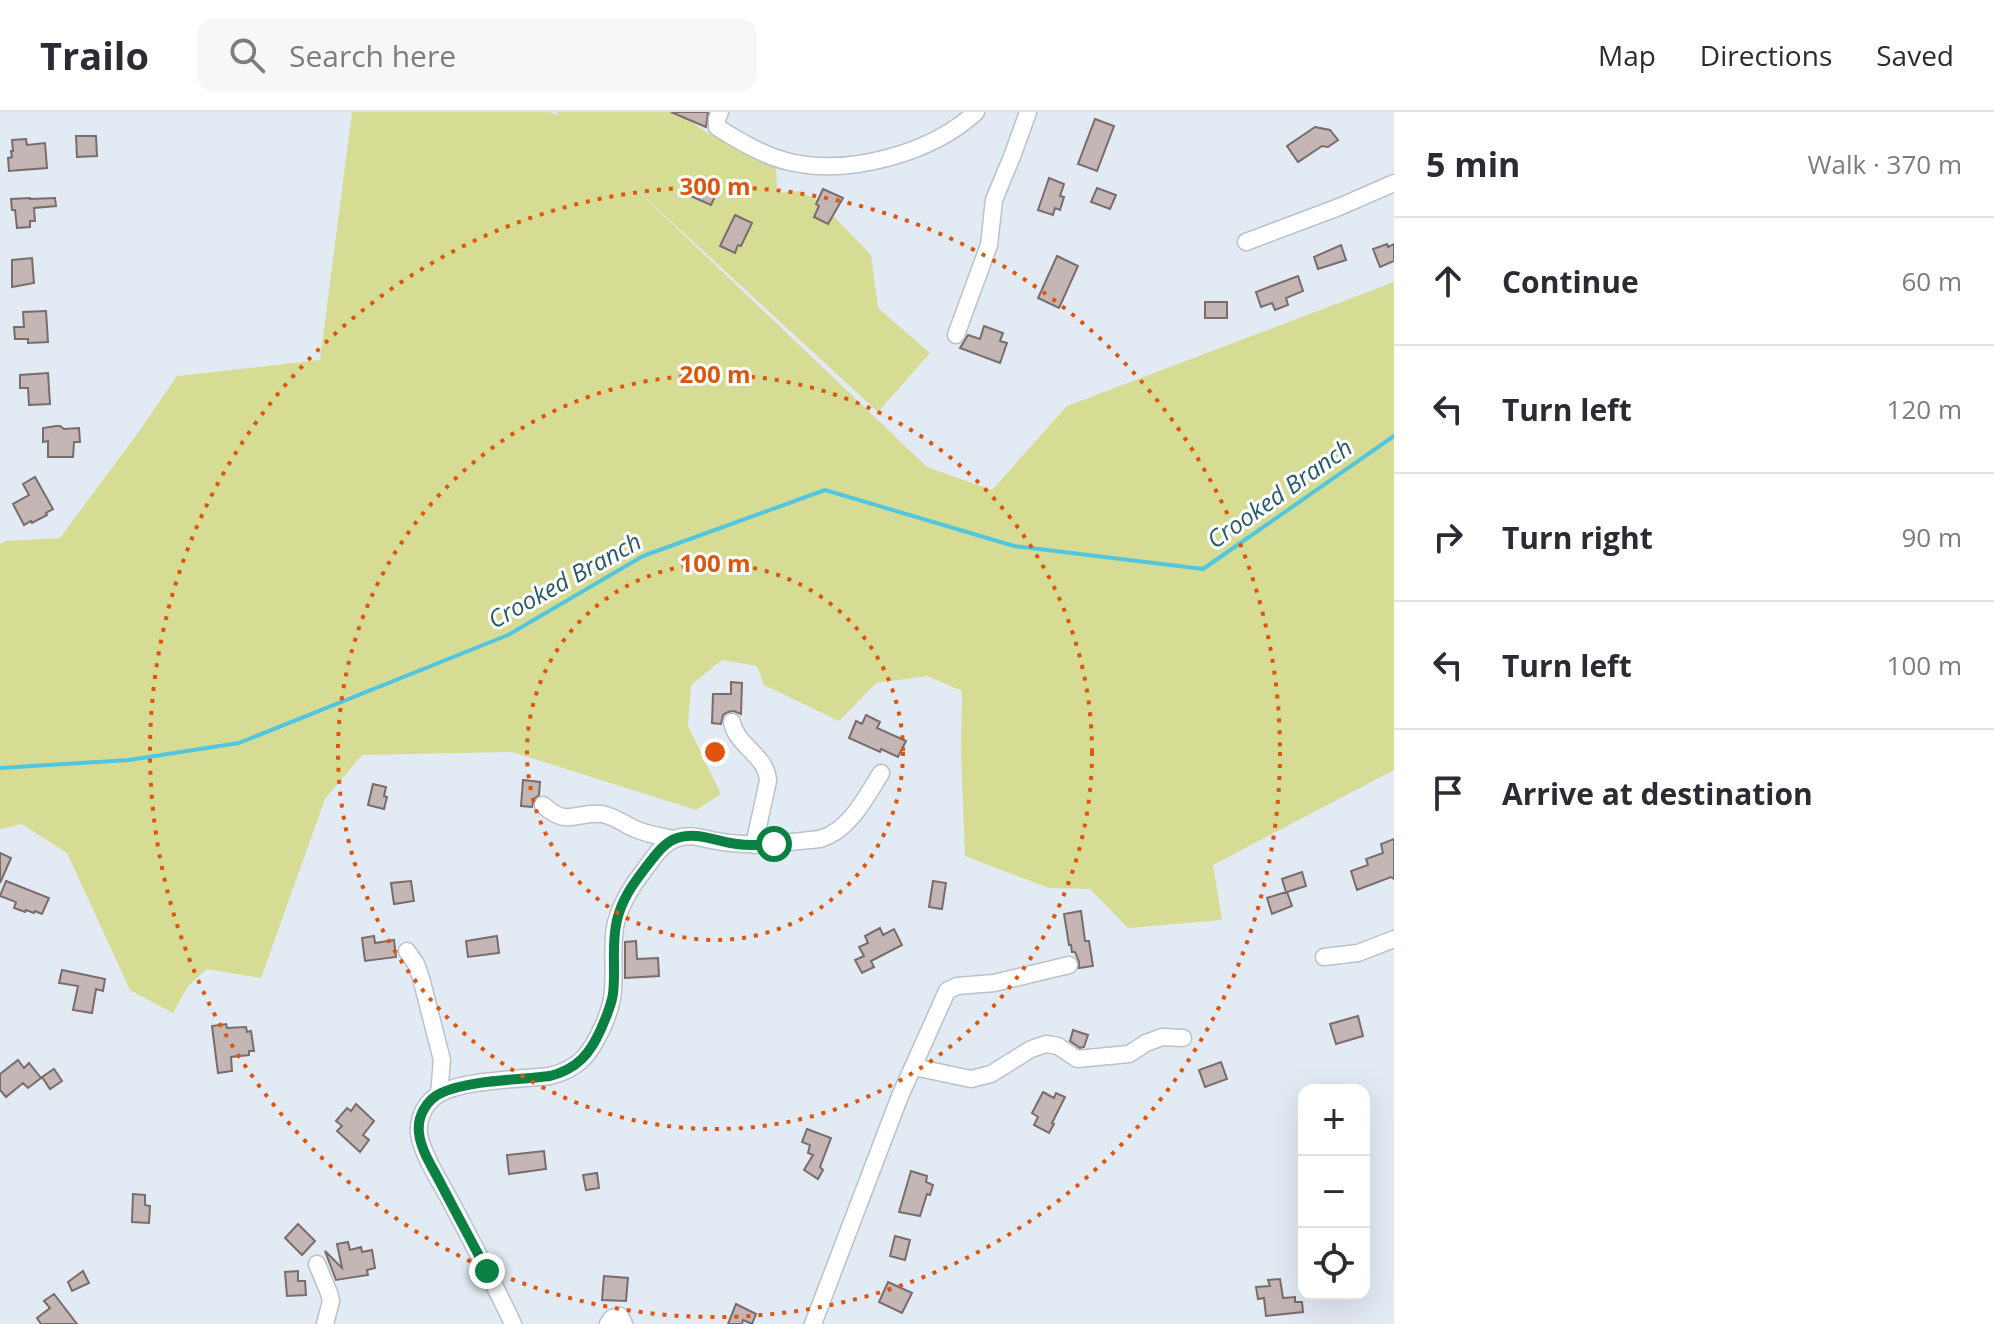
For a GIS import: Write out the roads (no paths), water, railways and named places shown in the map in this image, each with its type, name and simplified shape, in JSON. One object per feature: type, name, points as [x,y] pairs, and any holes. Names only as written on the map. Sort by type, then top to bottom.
[{"type":"street","points":[[720,112],[717,127],[727,134],[786,161],[829,167],[853,165],[902,153],[956,128],[976,112]]},
{"type":"street","points":[[956,335],[989,245],[994,200],[1028,112]]},
{"type":"street","points":[[1246,242],[1394,183]]},
{"type":"street","points":[[732,722],[734,731],[764,764],[767,772],[768,781],[754,845]]},
{"type":"street","points":[[513,1324],[419,1137],[421,1115],[426,1106],[439,1094],[474,1084],[563,1073],[587,1056],[610,1010],[615,932],[622,904],[630,887],[664,844],[691,836],[754,845],[830,836],[848,821],[881,773]]},
{"type":"street","points":[[543,805],[561,817],[604,815],[649,834],[673,839]]},
{"type":"street","points":[[1324,957],[1358,953],[1394,939]]},
{"type":"street","points":[[407,951],[421,978],[442,1060],[439,1094]]},
{"type":"street","points":[[813,1324],[900,1096],[947,991],[952,987],[994,983],[1069,965]]},
{"type":"street","points":[[914,1067],[971,1079],[991,1074],[1031,1049],[1046,1044],[1058,1046],[1077,1059],[1129,1054],[1162,1037],[1183,1038]]},
{"type":"street","points":[[317,1264],[331,1301],[325,1324]]},
{"type":"street","points":[[608,1324],[612,1318],[620,1316],[624,1324]]},
{"type":"waterway","name":"Crooked Branch","points":[[0,768],[129,760],[239,743],[508,635],[643,556],[825,490],[1014,546],[1203,569],[1394,436]]}]
